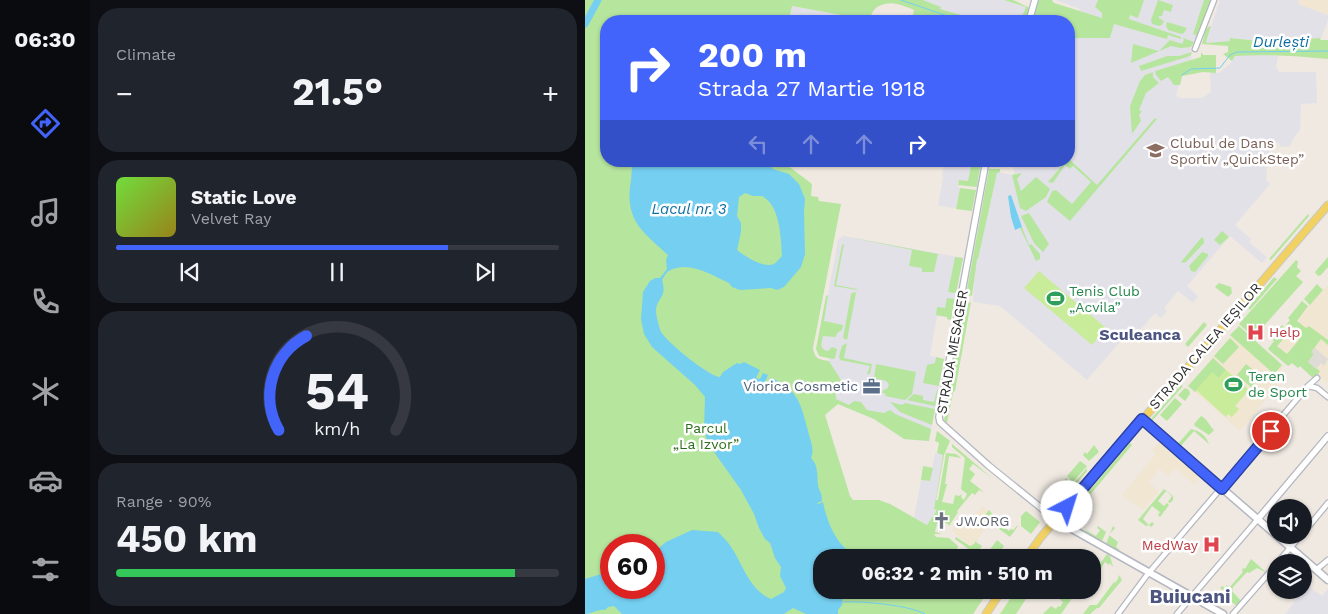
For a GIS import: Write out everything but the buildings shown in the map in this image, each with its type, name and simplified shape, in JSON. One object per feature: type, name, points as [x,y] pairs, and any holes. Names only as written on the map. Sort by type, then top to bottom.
[{"type":"main road","name":"STRADA CALEA IEȘILOR","points":[[1032,549],[1055,520],[1328,205]]},
{"type":"main road","points":[[1142,419],[1328,580]]},
{"type":"main road","points":[[1055,520],[1223,614]]},
{"type":"main road","points":[[986,614],[996,599]]},
{"type":"street","points":[[1031,15],[1035,0]]},
{"type":"street","points":[[1195,49],[1214,0]]},
{"type":"street","name":"STRADA MESAGER","points":[[985,167],[940,422],[953,436],[1055,520]]},
{"type":"street","points":[[1118,614],[1308,386],[1317,378]]},
{"type":"street","points":[[1308,386],[1317,388],[1328,397]]},
{"type":"street","points":[[1177,614],[1328,436]]},
{"type":"street","points":[[1312,523],[1328,504]]},
{"type":"street","points":[[1286,554],[1294,544]]},
{"type":"street","points":[[1317,570],[1328,560]]},
{"type":"street","points":[[1233,614],[1267,575]]},
{"type":"shaded area","points":[[923,0],[1004,0],[1026,7],[1023,15],[961,15],[940,9],[940,7]]},
{"type":"shaded area","points":[[1056,0],[1210,0],[1195,39],[1190,46],[1193,73],[1181,76],[1176,96],[1181,98],[1202,98],[1211,92],[1210,73],[1219,73],[1230,64],[1235,56],[1259,54],[1278,56],[1276,67],[1279,72],[1316,72],[1317,103],[1301,104],[1300,130],[1289,147],[1280,146],[1279,142],[1269,145],[1266,180],[1270,184],[1235,225],[1251,239],[1249,242],[1267,257],[1262,263],[1230,236],[1187,286],[1198,296],[1193,303],[1178,291],[1164,308],[1167,311],[1161,318],[1155,313],[1141,329],[1131,329],[1087,380],[1000,306],[973,302],[975,265],[997,172],[1014,175],[1013,167],[1075,167],[1075,38],[1110,38],[1079,14],[1080,9]]},
{"type":"shaded area","points":[[1220,0],[1299,0],[1298,4],[1328,15],[1328,20],[1321,38],[1300,39],[1299,41],[1259,41],[1230,38],[1230,41],[1207,43]]},
{"type":"shaded area","points":[[1299,0],[1328,0],[1328,15],[1298,4]]},
{"type":"shaded area","points":[[792,6],[841,15],[790,15]]},
{"type":"shaded area","points":[[943,167],[979,167],[976,185],[958,182],[958,187],[960,188],[956,208],[938,206]]},
{"type":"shaded area","name":"Viorica Cosmetic","points":[[843,236],[963,258],[951,320],[947,319],[947,317],[937,316],[930,356],[944,359],[929,441],[904,439],[874,419],[838,404],[835,397],[834,371],[828,362],[830,355],[818,349],[838,240]]},
{"type":"shaded area","points":[[1327,285],[1328,384],[1320,377],[1314,379],[1300,366],[1298,368],[1292,363],[1288,366],[1271,352],[1291,331],[1298,338],[1306,329],[1296,320]]},
{"type":"shaded area","points":[[1240,327],[1283,366],[1280,371],[1285,375],[1240,431],[1188,386]]},
{"type":"shaded area","points":[[1315,348],[1328,359],[1324,366],[1321,363],[1316,369],[1308,362],[1314,354],[1311,352]]},
{"type":"shaded area","points":[[1160,441],[1200,474],[1197,477],[1199,479],[1194,484],[1177,469],[1173,470],[1169,476],[1159,469],[1149,483],[1159,491],[1143,510],[1122,495],[1156,454],[1152,450]]},
{"type":"shaded area","points":[[935,453],[943,454],[934,509],[937,510],[927,525],[914,518],[921,480],[930,481]]},
{"type":"shaded area","points":[[983,506],[994,516],[978,539],[970,546],[952,531],[963,518],[970,523],[977,511]]},
{"type":"shaded area","points":[[1312,589],[1322,596],[1328,589],[1328,614],[1285,614],[1296,599],[1312,599]]},
{"type":"green space","name":"Parcul „La Izvor”","points":[[585,0],[923,0],[941,7],[940,9],[961,15],[913,15],[914,10],[891,3],[877,7],[872,15],[841,15],[792,6],[790,15],[600,15],[600,167],[790,167],[812,184],[811,196],[818,197],[819,201],[841,204],[813,348],[815,354],[820,359],[829,361],[844,385],[835,384],[836,399],[849,405],[854,401],[861,402],[867,410],[884,413],[890,410],[895,414],[931,429],[929,441],[904,439],[874,419],[838,404],[825,415],[850,496],[853,500],[879,500],[890,504],[927,525],[937,510],[934,509],[943,455],[937,453],[939,443],[935,441],[937,431],[950,441],[944,455],[936,500],[938,500],[946,453],[956,454],[961,458],[949,456],[945,484],[947,484],[942,502],[953,504],[955,495],[959,496],[962,494],[961,497],[964,500],[967,494],[961,489],[965,458],[952,447],[952,444],[992,478],[973,464],[969,469],[975,474],[970,481],[984,492],[979,490],[975,495],[972,493],[957,511],[949,526],[945,523],[947,516],[939,515],[935,532],[942,534],[934,534],[936,537],[949,538],[958,546],[957,549],[813,549],[813,599],[983,599],[973,614],[585,614]]},
{"type":"green space","points":[[1004,0],[1013,0],[1028,7],[1028,15],[1023,15],[1026,7]]},
{"type":"green space","points":[[1038,0],[1052,0],[1054,3],[1102,18],[1102,13],[1095,7],[1098,0],[1144,0],[1138,18],[1130,15],[1129,19],[1181,37],[1181,39],[1168,35],[1167,39],[1170,40],[1114,24],[1110,38],[1075,38],[1075,15],[1033,15]]},
{"type":"green space","points":[[1158,0],[1173,5],[1171,12],[1164,10],[1162,16],[1159,16],[1164,21],[1159,26],[1152,24],[1151,20]]},
{"type":"green space","points":[[1204,0],[1212,0],[1198,36],[1195,39],[1196,35],[1193,34]]},
{"type":"green space","points":[[1167,22],[1187,28],[1181,34],[1168,30]]},
{"type":"green space","points":[[1210,26],[1207,43],[1230,41],[1230,38],[1259,41],[1299,41],[1299,39],[1321,38],[1320,40],[1328,40],[1328,59],[1247,55],[1235,56],[1232,61],[1223,54],[1228,52],[1228,46],[1202,44],[1206,29]]},
{"type":"green space","points":[[1183,38],[1194,42],[1191,47],[1171,46],[1131,63],[1133,44],[1159,51],[1170,40],[1182,44]]},
{"type":"green space","points":[[1192,52],[1187,57],[1141,71],[1139,66],[1167,56],[1179,56]]},
{"type":"green space","points":[[1201,52],[1203,55],[1216,55],[1216,73],[1203,72],[1182,76],[1180,85],[1174,85],[1168,77],[1161,81],[1156,75],[1155,71],[1201,57]]},
{"type":"green space","points":[[1153,72],[1153,77],[1159,83],[1146,93],[1139,110],[1142,111],[1139,115],[1141,121],[1132,134],[1130,106],[1140,81],[1145,75]]},
{"type":"green space","points":[[1155,118],[1157,119],[1070,221],[1047,202],[1052,191],[1056,190],[1072,204],[1091,182],[1074,167],[1075,165],[1097,185]]},
{"type":"green space","points":[[971,167],[980,167],[977,187],[958,185],[959,180],[968,181]]},
{"type":"green space","points":[[1061,167],[1064,167],[1053,183],[1048,182]]},
{"type":"green space","points":[[989,169],[1000,169],[1000,172],[997,173],[977,259],[972,296],[966,295]]},
{"type":"green space","points":[[1022,173],[1017,179],[1021,191],[1036,177],[1050,189],[1046,197],[1026,211],[1020,208],[1012,175]]},
{"type":"green space","points":[[960,188],[976,190],[972,211],[956,209]]},
{"type":"green space","points":[[1029,213],[1049,244],[1043,252],[1034,243],[1021,216]]},
{"type":"green space","points":[[1308,214],[1309,216],[1271,260],[1269,259]]},
{"type":"green space","points":[[1022,227],[1029,245],[1031,244],[1040,254],[1040,259],[1036,261],[1020,228]]},
{"type":"green space","points":[[1222,231],[1229,237],[1220,245],[1214,240]]},
{"type":"green space","points":[[843,236],[938,254],[934,272],[922,272],[922,268],[909,266],[912,250]]},
{"type":"green space","points":[[1202,237],[1204,243],[1186,262],[1181,262]]},
{"type":"green space","points":[[844,244],[836,285],[857,290],[834,286],[842,245]]},
{"type":"green space","points":[[1202,252],[1208,254],[1208,256],[1195,272],[1191,271],[1189,266]]},
{"type":"green space","points":[[955,257],[963,258],[956,293],[948,292]]},
{"type":"green space","points":[[1328,257],[1328,267],[1318,276],[1315,272]]},
{"type":"green space","points":[[1296,260],[1298,262],[1297,267],[1301,271],[1296,276],[1303,282],[1261,329],[1258,327],[1249,333],[1239,324]]},
{"type":"green space","name":"Tenis Club „Acvila”","points":[[1039,271],[1106,328],[1092,345],[1024,288]]},
{"type":"green space","points":[[1274,277],[1277,279],[1250,310],[1248,308]]},
{"type":"green space","points":[[1219,283],[1231,287],[1232,293],[1228,297],[1215,287]]},
{"type":"green space","points":[[1317,284],[1323,290],[1310,305],[1304,299]]},
{"type":"green space","points":[[856,293],[847,340],[843,338],[851,294]]},
{"type":"green space","points":[[828,295],[824,321],[843,325],[842,330],[837,333],[836,337],[823,336],[821,346],[824,350],[828,351],[832,347],[837,349],[833,359],[819,356],[816,349],[826,296]]},
{"type":"green space","points":[[947,298],[955,299],[951,320],[947,319],[947,317],[936,315],[937,307],[945,308]]},
{"type":"green space","points":[[1302,301],[1308,306],[1297,321],[1306,328],[1309,326],[1328,340],[1328,345],[1321,339],[1312,351],[1314,354],[1308,362],[1320,371],[1314,379],[1300,366],[1298,368],[1292,363],[1288,366],[1268,349],[1274,341],[1271,338],[1282,325],[1289,333],[1277,346],[1287,354],[1299,340],[1286,325],[1290,320],[1288,318]]},
{"type":"green space","points":[[971,302],[955,391],[953,392],[947,423],[944,420],[946,404],[965,304]]},
{"type":"green space","points":[[1204,322],[1207,325],[1188,347],[1185,344]]},
{"type":"green space","points":[[1239,326],[1282,365],[1274,374],[1230,335]]},
{"type":"green space","points":[[1230,338],[1239,347],[1223,364],[1214,356]]},
{"type":"green space","points":[[847,343],[844,358],[872,364],[870,374],[867,374],[870,366],[840,360],[839,356],[842,346]]},
{"type":"green space","points":[[936,357],[944,359],[939,386],[923,383],[927,365],[935,363]]},
{"type":"green space","points":[[1213,358],[1226,370],[1219,378],[1212,373],[1195,392],[1188,386]]},
{"type":"green space","points":[[876,364],[916,372],[912,394],[905,400],[885,396],[886,394],[882,393],[883,390],[887,389],[889,384],[886,381],[874,378]]},
{"type":"green space","points":[[1246,364],[1261,376],[1251,387],[1237,375]]},
{"type":"green space","points":[[1226,370],[1249,390],[1235,406],[1239,409],[1232,417],[1228,414],[1226,417],[1196,390],[1212,372],[1219,378]]},
{"type":"green space","points":[[1181,385],[1183,386],[1151,422],[1150,420]]},
{"type":"green space","points":[[1185,388],[1189,390],[1190,394],[1185,401],[1178,395]]},
{"type":"green space","points":[[938,389],[935,406],[907,400],[914,394],[923,396],[923,400],[934,402]]},
{"type":"green space","points":[[1175,398],[1182,404],[1167,421],[1160,415]]},
{"type":"green space","points":[[890,402],[935,409],[932,425],[900,412]]},
{"type":"green space","points":[[1201,416],[1214,430],[1209,435],[1194,424]]},
{"type":"green space","points":[[1191,429],[1202,434],[1209,444],[1194,431],[1179,448],[1176,446]]},
{"type":"green space","points":[[1130,443],[1132,445],[1084,502],[1084,497]]},
{"type":"green space","points":[[1094,445],[1099,452],[1089,461],[1083,455],[1085,452],[1087,454]]},
{"type":"green space","points":[[1080,461],[1087,466],[1073,482],[1067,476]]},
{"type":"green space","points":[[923,466],[933,468],[930,481],[921,480]]},
{"type":"green space","points":[[1087,468],[1087,471],[1056,508],[1054,506]]},
{"type":"green space","points":[[1066,478],[1072,483],[1049,509],[1041,502],[1046,495],[1049,497]]},
{"type":"green space","points":[[1164,489],[1173,496],[1173,500],[1170,503],[1168,502],[1172,496],[1166,491],[1158,501],[1164,506],[1167,503],[1169,505],[1160,517],[1158,515],[1160,512],[1152,506],[1143,519],[1149,525],[1146,526],[1138,520]]},
{"type":"green space","points":[[989,510],[994,516],[1004,521],[1001,525],[1009,531],[1018,526],[1010,537],[998,528],[1000,526],[984,516]]},
{"type":"green space","points":[[1026,511],[1040,522],[1031,534],[1021,526],[1021,516]]},
{"type":"green space","points":[[1098,526],[1106,532],[1102,541],[1085,532],[1086,530],[1096,536],[1100,530],[1097,528]]},
{"type":"green space","points":[[1109,535],[1118,542],[1116,547],[1119,549],[1118,551],[1106,544]]},
{"type":"green space","points":[[956,537],[970,546],[977,539],[976,542],[982,546],[980,549],[969,549],[955,539]]},
{"type":"green space","points":[[997,540],[1004,546],[1002,549],[990,549]]},
{"type":"green space","points":[[1107,554],[1110,556],[1113,567],[1110,563],[1109,565],[1105,562],[1101,568],[1101,563]]},
{"type":"green space","points":[[1251,559],[1267,573],[1257,568],[1249,573],[1247,572],[1233,587],[1232,591],[1242,602],[1231,613],[1237,606],[1221,594],[1224,591],[1220,588],[1222,586],[1225,588],[1227,585],[1230,587],[1243,572],[1243,568],[1245,569]]},
{"type":"green space","points":[[1119,575],[1122,580],[1099,608],[1090,614],[1083,614],[1090,605],[1097,605],[1118,579]]},
{"type":"green space","points":[[1010,599],[1026,599],[1016,614],[1000,614]]},
{"type":"green space","points":[[1060,599],[1072,599],[1061,614],[1043,614],[1051,606],[1056,609],[1058,606],[1060,607],[1063,602]]},
{"type":"water","name":"Lacul nr. 3","points":[[632,167],[771,167],[789,174],[799,184],[805,199],[805,254],[801,267],[784,287],[777,290],[771,288],[740,290],[700,270],[684,267],[677,268],[666,273],[662,280],[663,291],[657,304],[656,313],[661,332],[671,344],[707,371],[720,377],[723,372],[737,363],[744,362],[760,370],[756,378],[760,379],[763,373],[768,375],[765,382],[768,384],[771,378],[780,382],[793,392],[797,398],[812,444],[811,458],[817,469],[822,501],[817,503],[823,502],[831,528],[846,549],[813,549],[813,599],[843,599],[838,614],[806,614],[793,608],[784,614],[622,614],[614,606],[585,614],[585,579],[600,574],[600,599],[665,599],[665,543],[692,530],[718,532],[734,551],[751,582],[763,595],[771,599],[784,592],[786,588],[780,576],[781,567],[775,558],[770,543],[765,539],[741,490],[709,445],[704,431],[705,397],[695,385],[652,347],[644,334],[641,319],[643,292],[650,281],[660,278],[667,269],[666,260],[668,255],[637,224],[630,205]],"holes":[[[745,193],[753,196],[762,196],[768,200],[776,214],[780,231],[782,256],[774,264],[765,265],[737,250],[741,232],[741,223],[737,216],[739,197]]]},
{"type":"water","points":[[1011,195],[1022,227],[1015,230],[1008,196]]},
{"type":"waterway","points":[[585,24],[598,0]]},
{"type":"waterway","name":"Durlești","points":[[901,0],[945,15]]},
{"type":"waterway","name":"Durlești","points":[[1182,75],[1191,69],[1220,68],[1230,55],[1237,52],[1328,51]]},
{"type":"waterway","points":[[843,602],[897,606],[925,614]]},
{"type":"place","name":"Clubul de Dans Sportiv „QuickStep”","points":[[1156,151]]},
{"type":"place","name":"Tenis Club „Acvila”","points":[[1055,299]]},
{"type":"place","name":"Help","points":[[1255,332]]},
{"type":"place","name":"Teren de Sport","points":[[1234,384]]},
{"type":"place","name":"Viorica Cosmetic","points":[[872,386]]},
{"type":"place","name":"JW.ORG","points":[[942,521]]},
{"type":"place","name":"MedWay","points":[[1212,545]]},
{"type":"district","name":"Sculeanca","points":[[1140,334]]},
{"type":"district","name":"Buiucani","points":[[1190,596]]},
{"type":"route","points":[[1067,507],[1142,419],[1222,489],[1271,431]]}]
